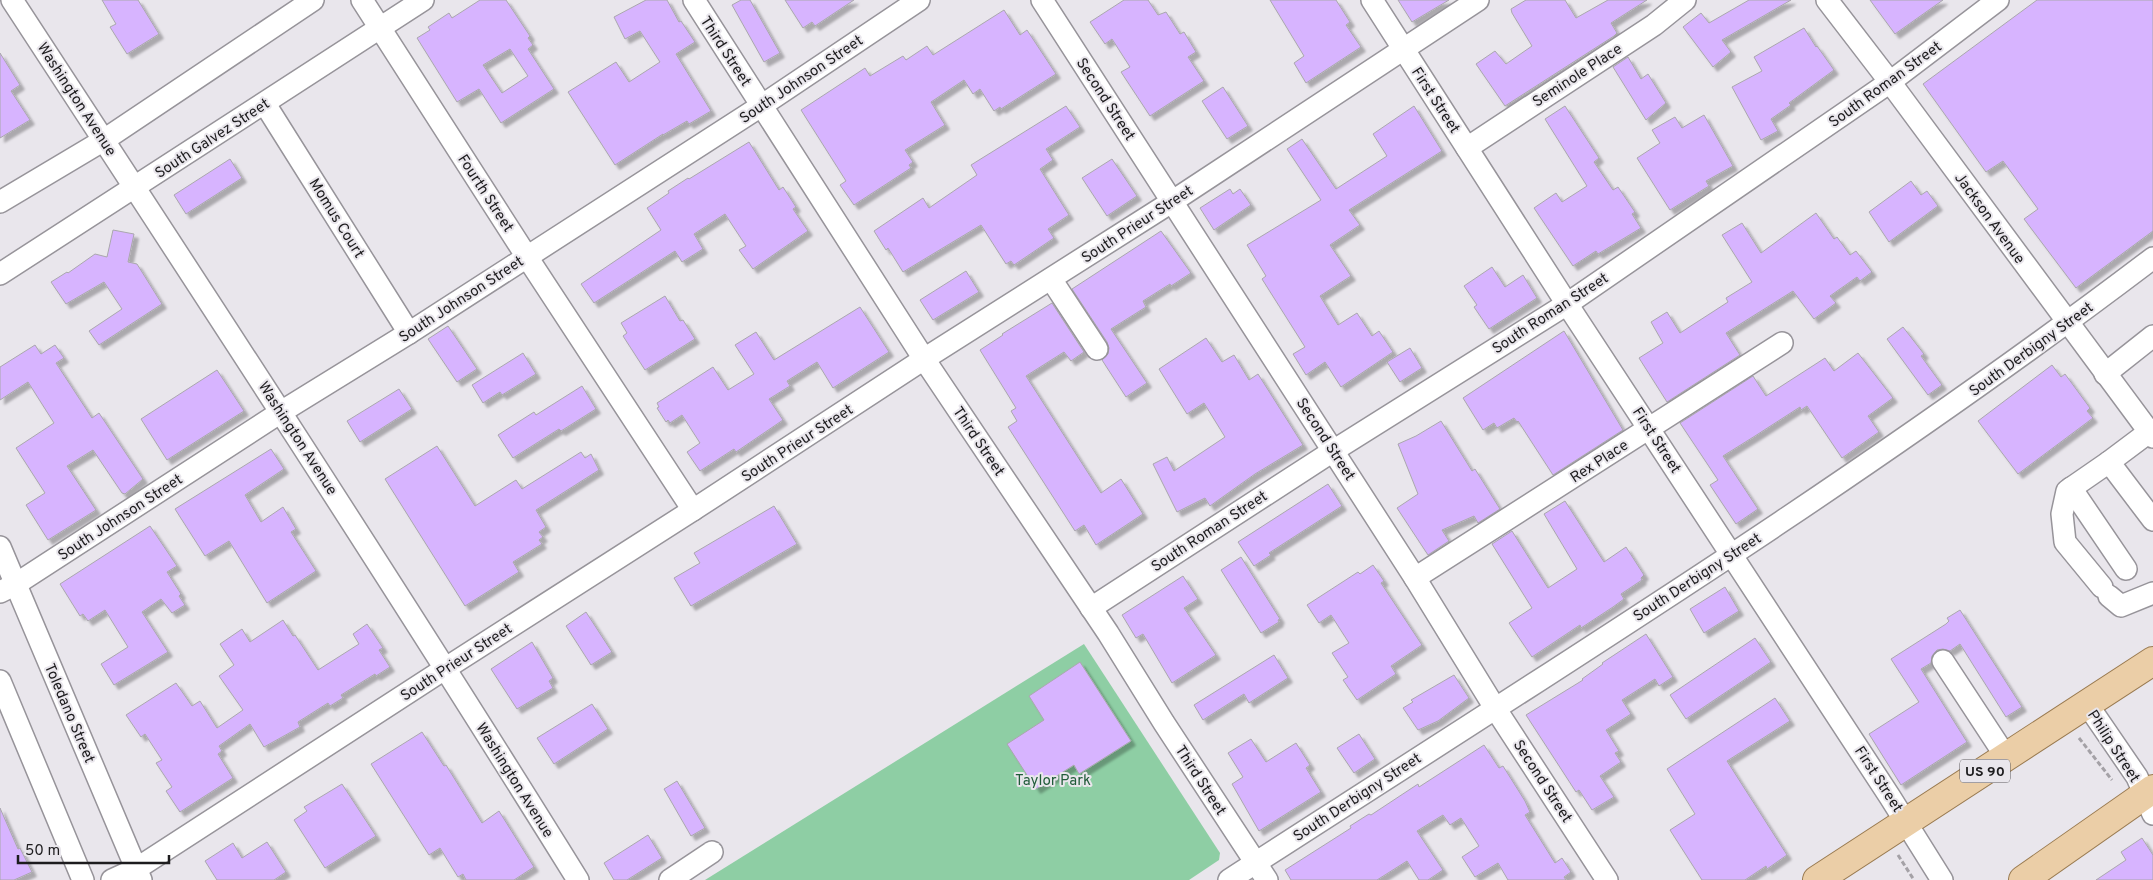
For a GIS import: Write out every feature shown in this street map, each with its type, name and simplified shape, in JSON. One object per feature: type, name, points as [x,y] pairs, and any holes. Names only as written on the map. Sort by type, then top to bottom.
[{"type":"main road","name":"US 90","points":[[1817,880],[2153,661]]},
{"type":"main road","points":[[2023,880],[2150,800]]},
{"type":"street","name":"Washington Avenue","points":[[12,0],[446,668],[578,880]]},
{"type":"street","points":[[0,202],[104,140],[313,0]]},
{"type":"street","name":"Fourth Street","points":[[362,0],[527,257],[694,510]]},
{"type":"street","name":"South Galvez Street","points":[[0,274],[423,0]]},
{"type":"street","name":"Third Street","points":[[694,0],[924,359],[1091,608],[1261,871]]},
{"type":"street","name":"South Johnson Street","points":[[8,588],[761,106],[919,0]]},
{"type":"street","name":"Second Street","points":[[1042,0],[1416,578],[1495,708],[1607,880]]},
{"type":"street","name":"First Street","points":[[1372,0],[1567,304],[1907,823],[1942,880]]},
{"type":"street","name":"South Prieur Street","points":[[112,880],[138,875],[446,668],[694,510],[924,359],[1173,201],[1478,0]]},
{"type":"street","name":"Seminole Place","points":[[1467,148],[1654,25],[1685,0]]},
{"type":"street","name":"Jackson Avenue","points":[[1827,0],[1890,82],[2151,435]]},
{"type":"street","name":"South Roman Street","points":[[1091,608],[1333,451],[1567,304],[1890,82],[1998,0]]},
{"type":"street","name":"Momus Court","points":[[264,104],[409,333]]},
{"type":"street","name":"South Derbigny Street","points":[[1229,880],[1261,871],[1495,708],[1732,555],[1908,436],[2067,323],[2153,258]]},
{"type":"street","points":[[1051,279],[1097,349]]},
{"type":"street","points":[[2105,374],[2153,336]]},
{"type":"street","name":"Rex Place","points":[[1416,578],[1782,343]]},
{"type":"street","points":[[2071,488],[2129,574],[2149,595],[2121,606],[2105,592],[2065,542],[2062,514],[2067,491],[2071,488],[2109,462],[2151,435]]},
{"type":"street","points":[[2109,462],[2153,520]]},
{"type":"street","name":"Toledano Street","points":[[0,547],[8,588],[138,875]]},
{"type":"street","points":[[1943,662],[2006,757]]},
{"type":"street","points":[[0,681],[83,880]]},
{"type":"street","name":"Philip Street","points":[[2087,704],[2137,777],[2150,800]]},
{"type":"street","points":[[670,880],[712,852]]},
{"type":"path","points":[[2079,737],[2114,783]]},
{"type":"path","points":[[1897,853],[1914,880]]},
{"type":"green space","name":"Taylor Park","points":[[1084,644],[1220,853],[1219,860],[1189,880],[705,880]]},
{"type":"building","points":[[102,0],[138,0],[159,34],[127,54],[110,27],[116,24]]},
{"type":"building","points":[[480,0],[506,0],[530,36],[528,38],[533,45],[528,49],[554,89],[501,123],[479,89],[457,102],[417,38],[430,30],[428,27],[449,13],[452,18]],"holes":[[[510,49],[528,76],[502,93],[483,65]]]},
{"type":"building","points":[[646,0],[667,0],[679,22],[681,21],[695,42],[676,54],[711,111],[689,124],[687,121],[663,134],[615,165],[568,92],[616,62],[629,82],[660,62],[640,31],[625,39],[614,17]]},
{"type":"building","points":[[741,0],[750,0],[780,53],[764,62],[732,5]]},
{"type":"building","points":[[785,0],[854,0],[815,26],[812,22],[803,28]]},
{"type":"building","points":[[1124,0],[1148,0],[1158,15],[1166,12],[1180,34],[1184,32],[1196,52],[1188,57],[1204,81],[1150,116],[1121,72],[1130,67],[1112,39],[1105,44],[1090,22]]},
{"type":"building","points":[[1270,0],[1336,0],[1350,22],[1346,25],[1361,47],[1306,83],[1294,63],[1304,56]]},
{"type":"building","points":[[1398,0],[1449,0],[1412,22]]},
{"type":"building","points":[[1526,0],[1565,0],[1576,18],[1608,0],[1647,0],[1611,23],[1617,33],[1614,36],[1505,106],[1476,64],[1495,51],[1506,64],[1532,46],[1511,9]]},
{"type":"building","points":[[1749,0],[1791,0],[1722,40],[1731,52],[1713,67],[1683,27],[1701,13],[1709,23]]},
{"type":"building","points":[[1870,0],[1943,0],[1895,34]]},
{"type":"building","points":[[2037,0],[2153,0],[2153,231],[2076,288],[2024,219],[2038,209],[2003,161],[1986,172],[1923,84]]},
{"type":"building","points":[[1004,10],[1020,35],[1027,30],[1056,74],[1001,109],[1000,107],[994,111],[980,89],[973,94],[964,80],[931,102],[945,125],[905,150],[913,162],[909,165],[911,168],[854,205],[840,185],[846,181],[801,110],[865,68],[870,76],[903,56],[906,60],[927,46],[933,55]]},
{"type":"building","points":[[1804,28],[1834,70],[1789,103],[1791,105],[1771,119],[1778,131],[1761,140],[1732,87],[1762,71],[1754,57]]},
{"type":"building","points":[[0,53],[20,85],[11,91],[30,120],[0,138]]},
{"type":"building","points":[[1628,57],[1641,79],[1648,74],[1666,103],[1646,120],[1613,67]]},
{"type":"building","points":[[1223,87],[1248,126],[1227,139],[1202,101]]},
{"type":"building","points":[[1066,106],[1080,127],[1046,149],[1053,160],[1040,169],[1069,215],[1048,229],[1054,238],[1014,265],[1011,261],[1006,264],[981,225],[903,272],[888,248],[886,250],[874,231],[923,198],[929,208],[977,175],[971,165]]},
{"type":"building","points":[[1414,106],[1442,151],[1349,210],[1360,225],[1330,245],[1351,276],[1320,296],[1338,325],[1357,313],[1372,336],[1379,331],[1393,352],[1341,387],[1325,362],[1306,375],[1293,354],[1305,347],[1262,279],[1266,276],[1247,245],[1321,200],[1287,149],[1302,139],[1336,189],[1387,156],[1373,134]]},
{"type":"building","points":[[1565,106],[1599,158],[1594,162],[1613,190],[1618,187],[1635,212],[1632,214],[1641,228],[1598,254],[1596,251],[1573,266],[1534,208],[1556,193],[1562,202],[1587,186],[1545,119]]},
{"type":"building","points":[[1704,115],[1733,166],[1706,181],[1709,186],[1670,210],[1637,158],[1660,143],[1652,130],[1675,117],[1682,128]]},
{"type":"building","points":[[749,142],[779,190],[783,187],[796,207],[793,209],[808,231],[753,269],[739,250],[746,246],[725,214],[694,234],[703,249],[682,262],[675,251],[594,303],[581,284],[661,230],[647,208],[688,178]]},
{"type":"building","points":[[230,159],[242,178],[186,214],[174,195]]},
{"type":"building","points":[[1112,159],[1137,196],[1107,216],[1082,178]]},
{"type":"building","points":[[1911,181],[1921,195],[1927,191],[1938,206],[1889,242],[1869,212]]},
{"type":"building","points":[[1230,189],[1233,194],[1240,189],[1251,205],[1214,230],[1200,208]]},
{"type":"building","points":[[1816,213],[1834,239],[1837,237],[1850,255],[1856,251],[1872,272],[1860,281],[1857,277],[1830,296],[1836,303],[1814,319],[1793,291],[1726,333],[1740,355],[1667,402],[1639,358],[1663,343],[1651,322],[1667,312],[1680,333],[1728,302],[1726,298],[1752,282],[1722,235],[1742,223],[1761,253]]},
{"type":"building","points":[[113,230],[134,234],[128,262],[137,264],[162,304],[99,345],[89,331],[122,309],[104,282],[66,304],[51,282],[68,273],[95,254],[107,257]]},
{"type":"building","points":[[1161,231],[1191,273],[1143,301],[1146,307],[1111,329],[1147,383],[1126,397],[1102,360],[1108,354],[1107,342],[1072,289]]},
{"type":"building","points":[[1492,267],[1505,287],[1523,275],[1537,298],[1489,329],[1474,307],[1477,305],[1464,286]]},
{"type":"building","points":[[966,271],[979,292],[933,320],[920,300]]},
{"type":"building","points":[[665,296],[680,321],[683,320],[695,339],[645,370],[623,336],[627,333],[621,323]]},
{"type":"building","points":[[1052,303],[1084,352],[1071,361],[1064,352],[1026,376],[1101,493],[1121,479],[1143,514],[1096,545],[1084,525],[1075,531],[1008,427],[1017,421],[1011,411],[1016,408],[980,350]]},
{"type":"building","points":[[860,307],[889,352],[833,388],[817,362],[787,381],[790,386],[769,399],[783,420],[736,452],[734,449],[700,471],[687,452],[700,443],[682,415],[670,423],[668,420],[666,422],[657,408],[659,407],[657,403],[713,367],[728,390],[754,374],[735,345],[756,332],[774,360]]},
{"type":"building","points":[[448,326],[477,369],[457,382],[428,339]]},
{"type":"building","points":[[1903,327],[1924,354],[1921,356],[1942,385],[1928,395],[1887,339]]},
{"type":"building","points":[[1564,331],[1623,430],[1553,475],[1518,421],[1514,418],[1497,428],[1494,423],[1483,430],[1463,398]]},
{"type":"building","points":[[1206,338],[1222,362],[1234,355],[1249,380],[1258,374],[1303,445],[1255,474],[1210,506],[1205,498],[1177,512],[1153,464],[1167,457],[1174,471],[1225,437],[1204,403],[1187,414],[1159,369]]},
{"type":"building","points":[[35,345],[41,354],[55,345],[64,358],[56,363],[92,418],[99,413],[143,479],[125,494],[122,493],[93,450],[67,466],[96,510],[48,540],[26,505],[45,493],[16,448],[54,423],[28,382],[0,400],[0,367]]},
{"type":"building","points":[[1410,348],[1422,368],[1400,382],[1387,362]]},
{"type":"building","points":[[523,353],[536,374],[502,395],[500,392],[483,403],[472,385]]},
{"type":"building","points":[[1858,353],[1893,398],[1868,416],[1879,432],[1842,458],[1807,406],[1801,410],[1800,407],[1723,456],[1758,509],[1736,524],[1710,485],[1718,480],[1680,423],[1753,376],[1766,396],[1825,358],[1834,371]]},
{"type":"building","points":[[2052,365],[2061,377],[2065,374],[2090,408],[2087,411],[2093,418],[2018,474],[1978,421]]},
{"type":"building","points":[[217,370],[244,411],[167,460],[141,419]]},
{"type":"building","points":[[582,386],[596,409],[561,431],[559,429],[513,458],[498,435],[534,412],[536,415]]},
{"type":"building","points":[[399,389],[412,409],[360,442],[347,421]]},
{"type":"building","points":[[1441,421],[1472,471],[1475,469],[1500,509],[1478,523],[1474,516],[1442,530],[1449,541],[1428,555],[1397,508],[1418,494],[1398,444]]},
{"type":"building","points":[[437,446],[475,506],[516,480],[522,489],[581,452],[585,458],[591,454],[599,470],[536,510],[546,527],[539,532],[543,537],[539,540],[542,544],[513,562],[519,572],[465,606],[385,479]]},
{"type":"building","points":[[271,449],[284,469],[245,495],[261,522],[283,507],[296,529],[291,532],[316,571],[267,603],[229,541],[205,556],[175,509]]},
{"type":"building","points":[[1328,484],[1342,506],[1269,553],[1271,555],[1254,566],[1238,542]]},
{"type":"building","points":[[1565,501],[1604,562],[1626,547],[1644,575],[1641,578],[1642,580],[1621,594],[1624,599],[1581,628],[1580,625],[1532,657],[1509,623],[1532,608],[1492,544],[1512,531],[1548,588],[1577,569],[1544,514]]},
{"type":"building","points":[[774,506],[797,544],[691,606],[674,578],[700,563],[694,553]]},
{"type":"building","points":[[150,526],[177,566],[167,572],[181,594],[179,596],[185,605],[172,613],[161,599],[142,612],[168,652],[114,685],[101,664],[128,647],[105,610],[88,621],[83,614],[80,616],[60,584]]},
{"type":"building","points":[[1241,557],[1280,619],[1278,620],[1279,622],[1261,633],[1221,570]]},
{"type":"building","points":[[1373,565],[1384,581],[1381,583],[1422,645],[1391,666],[1396,674],[1357,700],[1343,680],[1348,677],[1332,653],[1349,643],[1331,615],[1319,623],[1307,605],[1358,572],[1360,574]]},
{"type":"building","points":[[1183,576],[1198,599],[1184,608],[1216,655],[1172,683],[1143,634],[1136,638],[1122,615]]},
{"type":"building","points":[[1725,587],[1739,611],[1704,633],[1690,609]]},
{"type":"building","points":[[1960,610],[2022,707],[2006,717],[1960,644],[1950,651],[1937,650],[1932,656],[1931,663],[1921,669],[1967,742],[1901,785],[1869,734],[1919,702],[1891,659],[1946,624],[1949,621],[1947,618]]},
{"type":"building","points":[[586,612],[612,652],[591,665],[566,626]]},
{"type":"building","points":[[283,620],[318,670],[359,644],[353,634],[367,624],[383,648],[379,650],[390,667],[341,695],[343,698],[330,706],[328,703],[298,722],[300,727],[264,747],[250,724],[219,746],[222,751],[218,754],[233,778],[180,812],[166,791],[172,787],[156,763],[162,760],[145,734],[141,737],[126,715],[176,683],[192,706],[200,701],[217,728],[243,710],[219,676],[234,665],[220,644],[242,629],[250,642]]},
{"type":"building","points":[[1646,634],[1673,677],[1659,686],[1655,679],[1622,700],[1631,714],[1606,730],[1619,751],[1615,753],[1621,762],[1600,776],[1614,797],[1592,810],[1579,790],[1576,792],[1526,715],[1583,680],[1602,663]]},
{"type":"building","points":[[1755,638],[1771,662],[1686,719],[1670,695]]},
{"type":"building","points":[[532,642],[553,678],[549,681],[553,688],[517,709],[491,669]]},
{"type":"building","points":[[1274,655],[1288,678],[1249,703],[1244,694],[1203,720],[1194,705]]},
{"type":"building","points":[[1080,662],[1131,741],[1079,774],[1074,765],[1036,789],[1007,744],[1044,720],[1029,696]]},
{"type":"building","points":[[1454,675],[1469,698],[1438,721],[1418,730],[1403,708],[1413,702],[1411,700]]},
{"type":"building","points":[[1775,698],[1790,721],[1727,761],[1787,855],[1767,869],[1766,866],[1745,880],[1702,880],[1670,830],[1695,814],[1667,769]]},
{"type":"building","points":[[592,704],[608,729],[554,764],[537,738]]},
{"type":"building","points":[[422,732],[444,766],[446,765],[482,823],[499,811],[534,867],[514,880],[466,880],[463,874],[458,877],[440,848],[429,855],[371,764]]},
{"type":"building","points":[[1359,734],[1375,759],[1354,773],[1337,748]]},
{"type":"building","points":[[1251,739],[1266,762],[1296,743],[1310,765],[1306,768],[1321,792],[1259,831],[1232,784],[1243,777],[1228,753]]},
{"type":"building","points":[[1484,745],[1499,768],[1503,766],[1525,801],[1530,812],[1525,815],[1555,863],[1562,858],[1571,872],[1564,877],[1566,880],[1508,880],[1498,863],[1475,877],[1462,857],[1479,846],[1461,818],[1450,825],[1443,815],[1417,831],[1443,870],[1428,880],[1419,880],[1407,861],[1377,880],[1291,880],[1285,870],[1351,828],[1350,826],[1369,814],[1371,815],[1418,784],[1419,787]]},
{"type":"building","points":[[677,781],[705,828],[691,836],[664,789]]},
{"type":"building","points":[[342,784],[376,836],[325,868],[294,820],[307,811],[304,807]]},
{"type":"building","points":[[0,808],[18,849],[20,848],[32,872],[14,880],[0,880]]},
{"type":"building","points":[[648,835],[662,858],[627,880],[614,880],[604,863]]},
{"type":"building","points":[[2142,838],[2153,855],[2153,880],[2096,880],[2126,860],[2121,852]]},
{"type":"building","points":[[267,842],[286,872],[274,880],[217,880],[205,861],[233,843],[242,858]]}]
